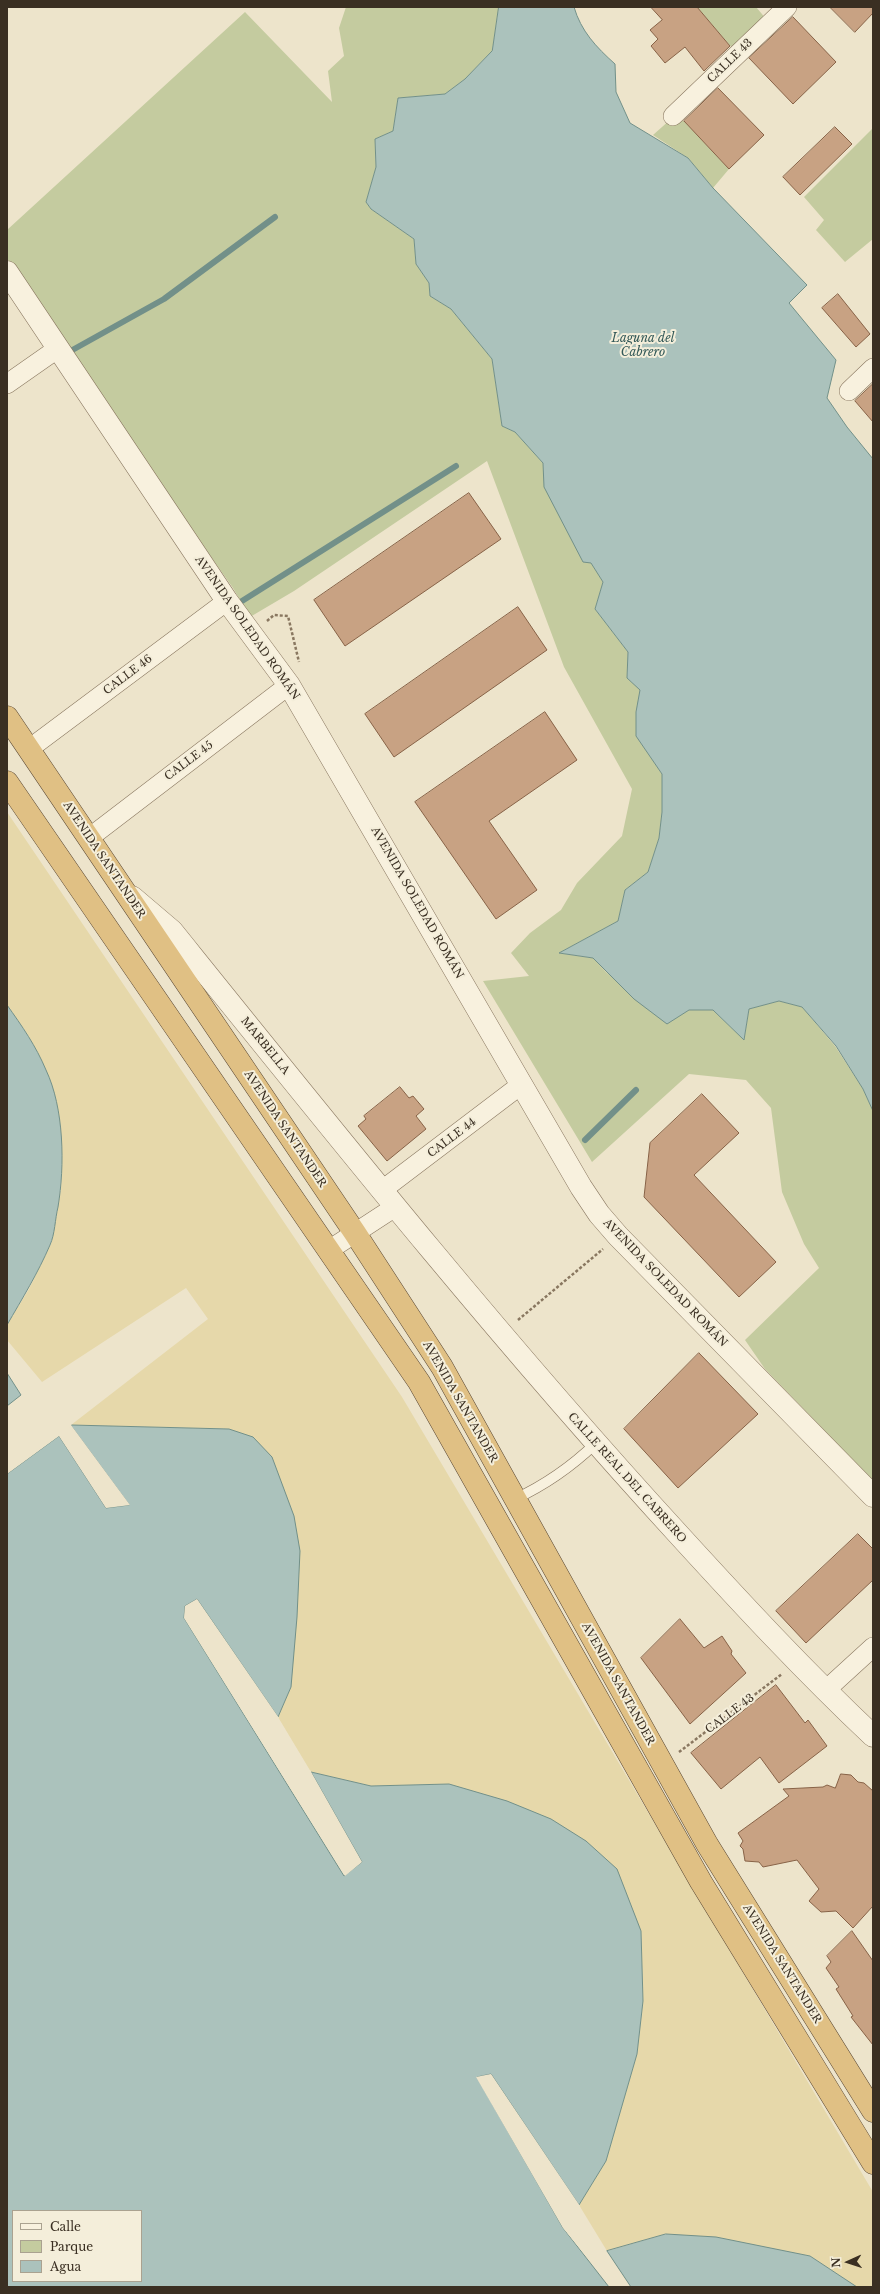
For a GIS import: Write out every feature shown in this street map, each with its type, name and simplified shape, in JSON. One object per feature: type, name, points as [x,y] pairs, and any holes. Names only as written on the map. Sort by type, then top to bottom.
[{"type":"highway","name":"AVENIDA SANTANDER","points":[[7,717],[127,892],[355,1233],[442,1367],[707,1844],[873,2111]]},
{"type":"highway","points":[[7,782],[419,1382],[701,1882],[873,2163]]},
{"type":"street","name":"CALLE 43","points":[[673,116],[787,7]]},
{"type":"street","name":"AVENIDA SOLEDAD ROMÁN","points":[[7,272],[57,350],[226,601],[295,676],[522,1084],[581,1187],[599,1214],[618,1236],[873,1496]]},
{"type":"street","points":[[7,384],[57,350]]},
{"type":"street","points":[[849,391],[873,368]]},
{"type":"street","name":"CALLE 46","points":[[29,748],[226,601]]},
{"type":"street","name":"CALLE 45","points":[[89,838],[295,676]]},
{"type":"street","name":"MARBELLA","points":[[127,892],[172,930],[388,1199]]},
{"type":"street","name":"CALLE 44","points":[[328,1250],[355,1233],[388,1199],[522,1084]]},
{"type":"street","name":"CALLE REAL DEL CABRERO","points":[[388,1199],[500,1334],[595,1444],[798,1662],[873,1736]]},
{"type":"street","points":[[827,1689],[873,1647]]},
{"type":"lane","points":[[515,1499],[541,1486],[581,1458],[595,1444]]},
{"type":"path","points":[[264,623],[274,615],[288,616],[295,676]]},
{"type":"path","points":[[500,1334],[618,1236]]},
{"type":"path","name":"CALLE 43","points":[[663,1765],[798,1662]]},
{"type":"green space","points":[[346,7],[499,7],[492,51],[465,79],[445,94],[398,98],[393,131],[375,139],[376,167],[366,202],[371,209],[414,239],[416,264],[429,283],[430,296],[451,309],[492,359],[502,426],[515,432],[543,463],[545,487],[603,582],[595,609],[628,652],[627,678],[641,690],[636,712],[636,735],[662,774],[662,812],[659,838],[648,872],[625,890],[618,921],[559,953],[593,958],[606,972],[667,1023],[689,1010],[713,1010],[744,1040],[749,1009],[779,1001],[802,1007],[835,1046],[863,1089],[873,1111],[873,1481],[765,1369],[745,1340],[819,1268],[804,1244],[782,1192],[771,1108],[746,1080],[689,1074],[592,1162],[483,981],[529,976],[511,953],[530,933],[561,910],[577,883],[622,836],[632,789],[564,667],[487,461],[294,591],[250,617],[233,588],[67,353],[7,258],[7,230],[245,12],[332,102],[328,71],[344,56],[339,28]]},
{"type":"green space","points":[[697,7],[756,7],[767,20],[733,49]]},
{"type":"green space","points":[[671,119],[684,121],[729,169],[713,188],[688,158],[653,135]]},
{"type":"green space","points":[[873,128],[873,239],[845,262],[816,230],[824,220],[804,197]]},
{"type":"sand","points":[[7,812],[402,1397],[873,2192],[873,2287],[857,2287],[810,2256],[666,2234],[607,2251],[579,2205],[606,2161],[637,2054],[643,2001],[641,1931],[449,1784],[371,1786],[311,1772],[278,1717],[291,1687],[229,1429],[71,1425],[208,1319],[186,1288],[42,1382],[7,1340],[7,1325],[29,1289],[51,1244],[61,1188],[62,1155],[58,1110],[28,1035],[7,1005]]},
{"type":"water","name":"Laguna del Cabrero","points":[[499,7],[574,7],[581,24],[590,38],[615,64],[616,92],[630,123],[688,158],[713,188],[807,285],[789,303],[836,360],[827,398],[847,427],[873,459],[873,1111],[863,1089],[836,1046],[802,1007],[779,1001],[749,1009],[744,1040],[713,1010],[689,1010],[667,1024],[634,999],[593,958],[559,953],[618,921],[625,890],[648,872],[659,838],[662,812],[662,774],[636,736],[636,712],[640,690],[627,678],[628,652],[595,609],[603,582],[591,563],[583,562],[544,487],[543,463],[515,432],[502,426],[492,359],[451,309],[430,296],[429,283],[416,264],[414,239],[371,209],[366,202],[376,167],[375,139],[393,131],[398,98],[445,94],[465,79],[492,51]]},
{"type":"water","points":[[7,1005],[33,1044],[52,1085],[60,1119],[62,1173],[52,1241],[35,1276],[7,1325]]},
{"type":"water","points":[[7,1373],[21,1395],[7,1406]]},
{"type":"water","points":[[71,1425],[229,1429],[253,1437],[272,1457],[294,1516],[300,1551],[297,1617],[291,1687],[278,1717],[197,1599],[185,1606],[184,1618],[344,1876],[362,1862],[311,1772],[371,1786],[449,1784],[507,1801],[551,1819],[586,1841],[617,1869],[641,1931],[643,2001],[637,2054],[606,2161],[579,2205],[491,2074],[477,2077],[563,2228],[609,2287],[7,2287],[7,1474],[59,1436],[106,1508],[129,1505]]},
{"type":"water","points":[[666,2234],[716,2237],[810,2256],[857,2287],[631,2287],[607,2251]]},
{"type":"pier","points":[[70,1423],[73,1423],[71,1425],[130,1505],[106,1508],[59,1436],[7,1474],[7,1471],[59,1434],[107,1506],[126,1504],[69,1426]]},
{"type":"pier","points":[[197,1599],[279,1718],[277,1718],[196,1602],[187,1607],[186,1617],[345,1873],[359,1862],[309,1773],[310,1770],[362,1862],[345,1876],[184,1618],[185,1606]]},
{"type":"pier","points":[[491,2074],[580,2206],[578,2206],[490,2076],[479,2078],[565,2227],[611,2287],[563,2228],[476,2077]]},
{"type":"building","points":[[651,7],[697,7],[730,46],[704,71],[685,47],[665,63],[651,46],[658,39],[650,30],[662,20]]},
{"type":"building","points":[[830,7],[873,7],[873,13],[855,32]]},
{"type":"building","points":[[793,17],[836,62],[793,104],[749,58]]},
{"type":"building","points":[[718,88],[764,135],[729,169],[684,121]]},
{"type":"building","points":[[835,127],[852,144],[800,195],[783,177]]},
{"type":"building","points":[[838,294],[870,334],[856,347],[822,308]]},
{"type":"building","points":[[873,384],[873,422],[855,401]]},
{"type":"building","points":[[469,493],[501,539],[345,646],[314,600]]},
{"type":"building","points":[[518,607],[547,650],[394,757],[365,714]]},
{"type":"building","points":[[545,712],[577,760],[489,821],[537,890],[496,919],[415,802]]},
{"type":"building","points":[[400,1087],[409,1098],[413,1096],[424,1109],[416,1116],[426,1129],[387,1161],[358,1126],[366,1119],[364,1116]]},
{"type":"building","points":[[702,1094],[739,1133],[694,1175],[776,1262],[739,1297],[644,1197],[650,1143]]},
{"type":"building","points":[[699,1353],[758,1414],[678,1488],[624,1429]]},
{"type":"building","points":[[858,1534],[873,1549],[873,1580],[806,1643],[776,1611]]},
{"type":"building","points":[[680,1619],[704,1648],[722,1636],[732,1651],[731,1654],[746,1673],[690,1724],[641,1658]]},
{"type":"building","points":[[776,1685],[805,1723],[808,1720],[827,1746],[779,1783],[760,1757],[721,1789],[691,1753]]},
{"type":"building","points":[[841,1774],[851,1775],[858,1782],[864,1783],[873,1791],[873,1906],[853,1928],[836,1911],[821,1912],[809,1901],[819,1889],[797,1860],[763,1867],[759,1862],[745,1861],[743,1849],[740,1846],[743,1841],[738,1833],[789,1796],[783,1789],[823,1787],[827,1785],[835,1788]]},
{"type":"building","points":[[852,1931],[873,1961],[873,2045],[851,2017],[853,2016],[836,1989],[839,1987],[826,1968],[831,1962],[827,1956]]},
{"type":"waterway","points":[[67,353],[164,299],[275,217]]},
{"type":"waterway","points":[[242,601],[456,466]]},
{"type":"waterway","points":[[585,1140],[636,1090]]}]
